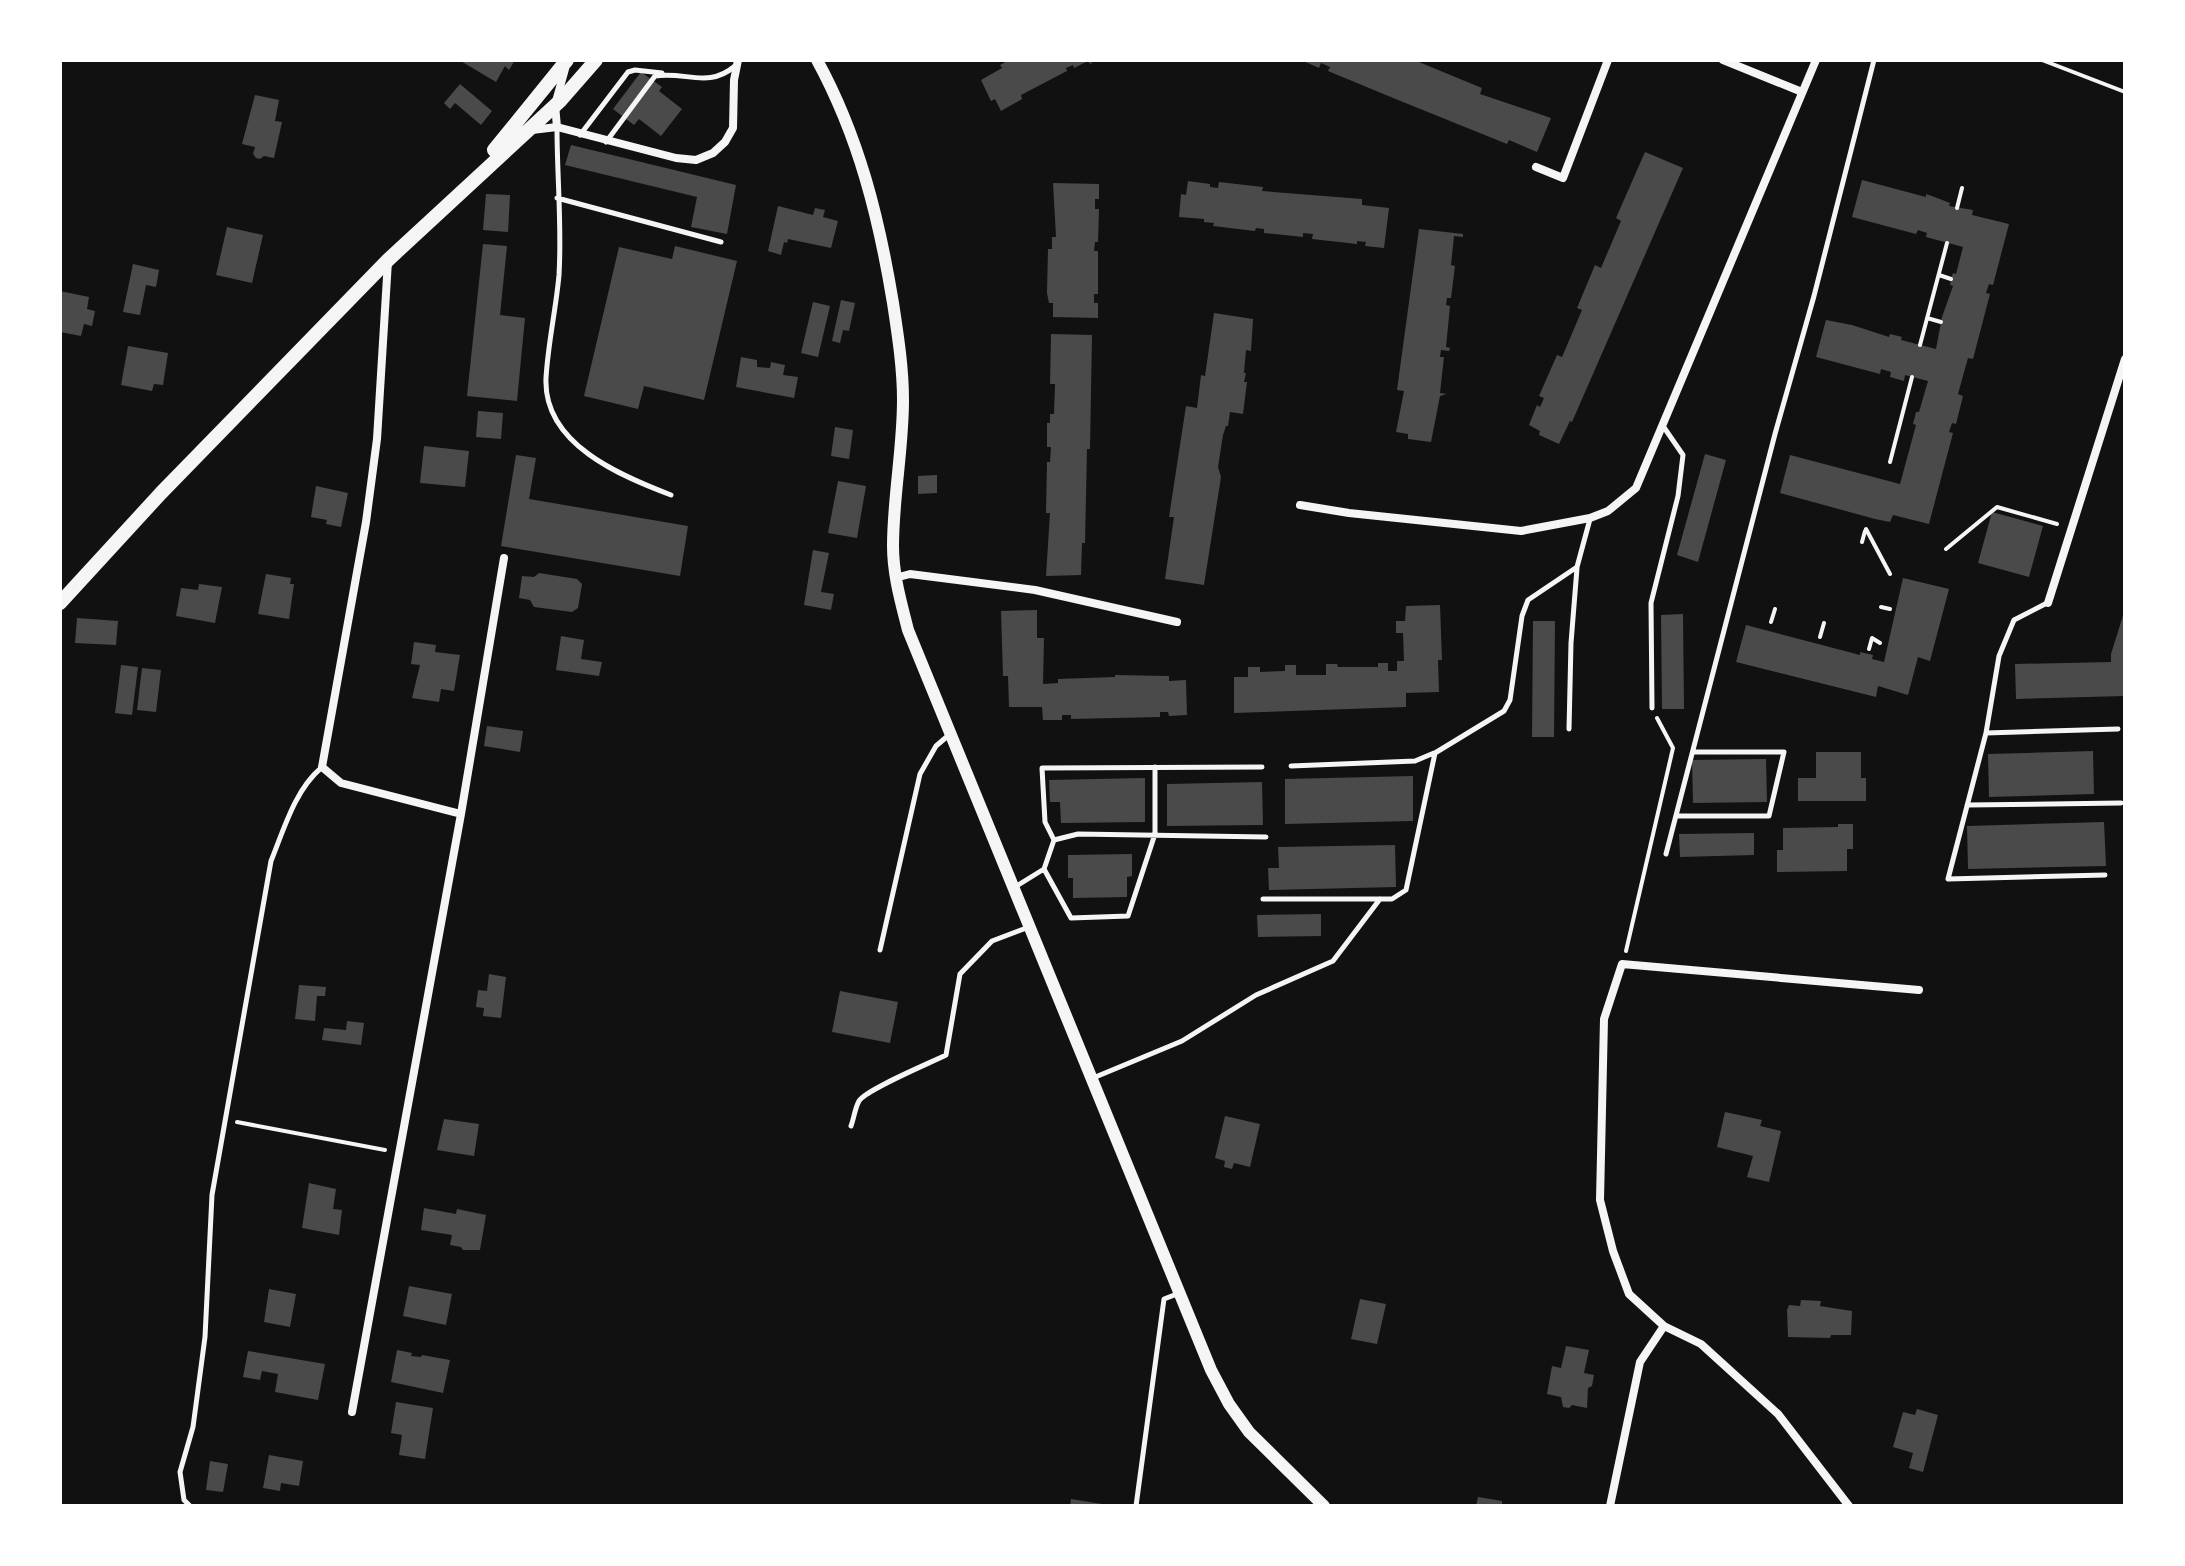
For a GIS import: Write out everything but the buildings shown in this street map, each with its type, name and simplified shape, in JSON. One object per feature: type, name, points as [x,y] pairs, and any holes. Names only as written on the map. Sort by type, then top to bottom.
[{"type":"main road","points":[[461,191],[568,60]]},
{"type":"main road","points":[[60,603],[161,493],[388,260],[555,105],[596,60]]},
{"type":"street","points":[[557,127],[555,105],[568,60]]},
{"type":"street","points":[[1536,167],[1563,178],[1608,60]]},
{"type":"street","points":[[1723,60],[1802,92]]},
{"type":"street","points":[[1300,505],[1521,531],[1590,518],[1608,511],[1636,488],[1816,60]]},
{"type":"street","points":[[820,61],[872,194],[898,340],[903,400],[893,546],[895,578],[908,630],[1211,1370],[1237,1416],[1264,1449],[1324,1506]]},
{"type":"street","points":[[524,132],[557,127],[606,142],[696,160],[713,153],[725,142],[733,128],[737,63]]},
{"type":"street","points":[[388,260],[377,439],[366,522],[322,767],[341,783],[461,814]]},
{"type":"street","points":[[2048,603],[2125,359]]},
{"type":"street","points":[[352,1412],[461,814],[504,558]]},
{"type":"street","points":[[895,578],[910,574],[1035,590],[1177,622]]},
{"type":"street","points":[[1849,1506],[1778,1414],[1701,1344],[1664,1326],[1629,1294],[1613,1251],[1600,1200],[1604,1019],[1622,964],[1919,990]]},
{"type":"street","points":[[1610,1506],[1640,1362],[1664,1326]]},
{"type":"lane","points":[[1666,854],[1874,60]]},
{"type":"lane","points":[[580,135],[628,72],[642,70],[700,78],[721,77],[737,63]]},
{"type":"lane","points":[[606,142],[655,76],[667,74]]},
{"type":"lane","points":[[557,127],[559,269],[546,379],[552,411],[584,452],[632,480],[671,495]]},
{"type":"lane","points":[[557,198],[721,242]]},
{"type":"lane","points":[[1652,708],[1651,603],[1678,496],[1683,455],[1662,425]]},
{"type":"lane","points":[[1569,729],[1577,567],[1590,518]]},
{"type":"lane","points":[[1291,766],[1415,761],[1435,753],[1504,711],[1510,700],[1522,616],[1528,600],[1577,567]]},
{"type":"lane","points":[[2048,603],[2014,620],[1999,656],[1986,733],[1948,879],[2105,875]]},
{"type":"lane","points":[[1986,733],[2118,729]]},
{"type":"lane","points":[[880,950],[920,774],[936,746],[951,734]]},
{"type":"lane","points":[[1676,816],[1769,816],[1784,752],[1693,752]]},
{"type":"lane","points":[[1263,899],[1392,899],[1406,890],[1435,753]]},
{"type":"lane","points":[[190,1506],[184,1500],[180,1472],[193,1427],[205,1337],[212,1195],[271,861],[303,790],[322,767]]},
{"type":"lane","points":[[1044,869],[1071,918],[1128,916],[1155,834],[1155,767]]},
{"type":"lane","points":[[1014,887],[1044,869],[1054,840],[1045,822],[1042,768],[1262,767]]},
{"type":"lane","points":[[1967,805],[2121,803]]},
{"type":"lane","points":[[1054,840],[1078,834],[1266,837]]},
{"type":"lane","points":[[1093,1078],[1182,1041],[1256,995],[1333,961],[1380,899]]},
{"type":"lane","points":[[851,1126],[860,1099],[879,1086],[946,1055],[960,974],[992,941],[1030,926]]},
{"type":"lane","points":[[1136,1506],[1164,1299],[1178,1293]]},
{"type":"path","points":[[2042,60],[2125,92]]},
{"type":"path","points":[[1957,208],[1962,188]]},
{"type":"path","points":[[1920,345],[1947,243]]},
{"type":"path","points":[[1939,275],[1951,279]]},
{"type":"path","points":[[1927,318],[1941,322]]},
{"type":"path","points":[[1890,462],[1912,377]]},
{"type":"path","points":[[1946,549],[1997,507],[2072,528]]},
{"type":"path","points":[[1862,542],[1866,529],[1890,574]]},
{"type":"path","points":[[1881,607],[1890,609]]},
{"type":"path","points":[[1771,622],[1775,609]]},
{"type":"path","points":[[1820,637],[1824,623]]},
{"type":"path","points":[[1869,649],[1872,638],[1880,643]]},
{"type":"path","points":[[1622,964],[1669,777],[1673,748],[1652,708]]},
{"type":"path","points":[[227,1120],[398,1153]]}]
